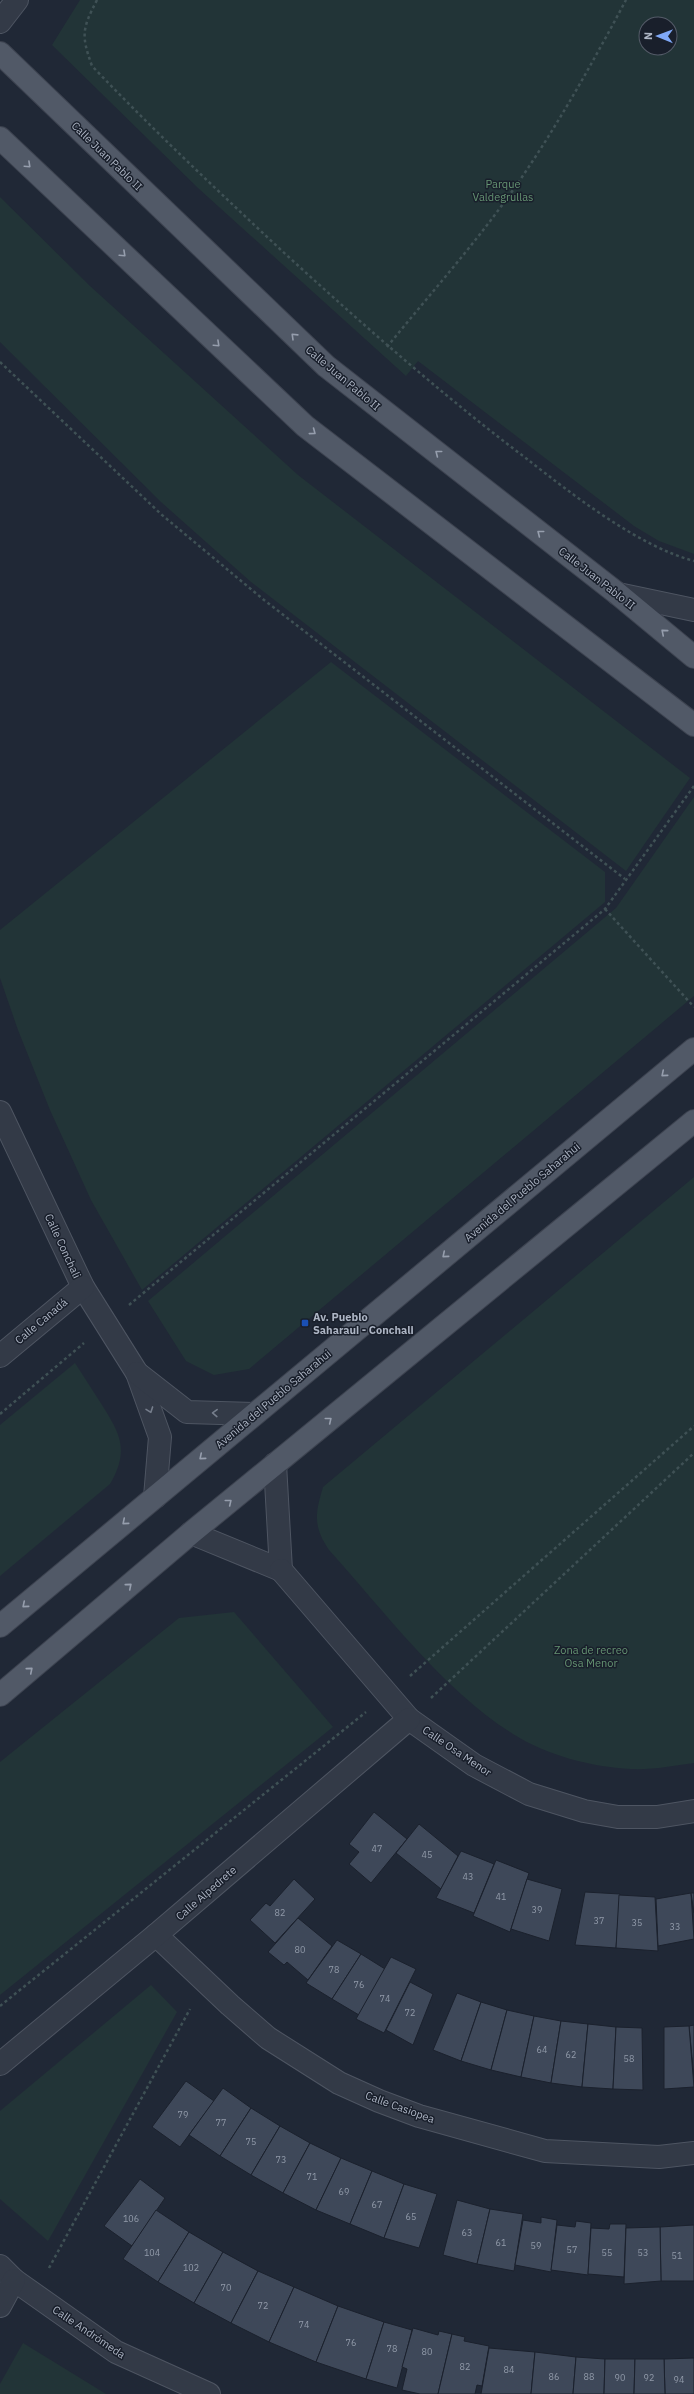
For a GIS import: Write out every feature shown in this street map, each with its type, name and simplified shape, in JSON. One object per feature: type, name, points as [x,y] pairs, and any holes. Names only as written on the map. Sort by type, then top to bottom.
[{"type":"main road","name":"Calle Juan Pablo II","points":[[0,53],[326,366],[618,594],[694,657]]},
{"type":"main road","points":[[0,138],[305,426],[694,725]]},
{"type":"main road","name":"Avenida del Pueblo Saharahui","points":[[0,1626],[694,1049]]},
{"type":"main road","points":[[0,1695],[191,1533],[694,1121]]},
{"type":"street","points":[[0,22],[17,0]]},
{"type":"street","points":[[618,594],[694,610]]},
{"type":"street","name":"Calle Conchali","points":[[0,1112],[83,1287],[137,1373],[160,1437],[155,1497]]},
{"type":"street","name":"Calle Canadá","points":[[0,1356],[83,1287]]},
{"type":"street","name":"Calle Conchali","points":[[137,1373],[186,1412],[254,1414]]},
{"type":"street","points":[[191,1533],[282,1570],[275,1464]]},
{"type":"street","name":"Calle Osa Menor","points":[[282,1570],[409,1719],[474,1765],[529,1794],[584,1812],[618,1817],[657,1817],[694,1811]]},
{"type":"street","name":"Calle Alpedrete","points":[[0,2064],[156,1936],[409,1719]]},
{"type":"street","name":"Calle Casiopea","points":[[156,1936],[268,2038],[303,2062],[346,2086],[378,2101],[418,2116],[546,2151],[659,2157],[694,2153]]},
{"type":"street","points":[[0,2306],[7,2273]]},
{"type":"street","name":"Calle Andrómeda","points":[[7,2273],[35,2295],[116,2352],[209,2394]]},
{"type":"path","points":[[97,0],[84,24],[85,46],[92,66],[209,182],[387,347],[463,411],[559,484],[626,529],[674,556],[694,561]]},
{"type":"path","points":[[387,347],[469,246],[526,171],[588,71],[626,0]]},
{"type":"path","points":[[0,362],[162,515],[264,600],[625,879]]},
{"type":"path","points":[[0,1414],[605,909],[625,879],[694,786]]},
{"type":"path","points":[[605,909],[694,1007]]},
{"type":"path","points":[[0,2006],[388,1695],[694,1426]]},
{"type":"path","points":[[409,1719],[694,1453]]},
{"type":"path","points":[[35,2295],[205,1982]]},
{"type":"green space","name":"Parque Valdegrullas","points":[[80,0],[694,0],[694,554],[659,541],[634,526],[418,361],[406,376],[198,188],[52,45]]},
{"type":"green space","points":[[0,197],[90,286],[298,475],[690,778],[626,871],[251,582],[161,502],[0,342]]},
{"type":"green space","points":[[331,662],[605,872],[605,902],[142,1290],[91,1200],[50,1110],[18,1030],[0,978],[0,930]]},
{"type":"green space","points":[[694,797],[694,996],[249,1369],[214,1375],[186,1361],[148,1301],[616,908]]},
{"type":"green space","name":"Zona de recreo Osa Menor","points":[[694,1177],[694,1763],[647,1769],[600,1766],[554,1754],[526,1741],[513,1734],[463,1696],[393,1624],[329,1550],[320,1534],[318,1527],[318,1505],[323,1487]]},
{"type":"green space","points":[[75,1363],[109,1416],[118,1434],[121,1452],[116,1472],[110,1484],[0,1576],[0,1425]]},
{"type":"green space","points":[[234,1612],[333,1727],[0,1995],[0,1762],[179,1618]]},
{"type":"green space","points":[[151,1985],[177,2012],[48,2241],[0,2199],[0,2111]]},
{"type":"green space","points":[[23,2343],[106,2394],[0,2394],[0,2384]]},
{"type":"building","points":[[374,1812],[407,1839],[371,1883],[349,1864],[359,1852],[349,1844]]},
{"type":"building","points":[[419,1824],[458,1856],[441,1889],[396,1853]]},
{"type":"building","points":[[461,1851],[494,1864],[474,1913],[436,1898]]},
{"type":"building","points":[[496,1860],[529,1873],[510,1932],[473,1916]]},
{"type":"building","points":[[294,1879],[315,1899],[275,1943],[250,1920],[266,1903],[270,1906]]},
{"type":"building","points":[[527,1879],[562,1889],[549,1941],[511,1929]]},
{"type":"building","points":[[585,1892],[620,1894],[616,1948],[575,1945]]},
{"type":"building","points":[[691,1893],[694,1939],[658,1946],[656,1899]]},
{"type":"building","points":[[691,1893],[694,1893],[694,1913]]},
{"type":"building","points":[[619,1895],[655,1897],[658,1951],[616,1948]]},
{"type":"building","points":[[298,1918],[332,1946],[308,1980],[287,1962],[284,1965],[268,1952]]},
{"type":"building","points":[[337,1940],[361,1954],[332,1999],[306,1983]]},
{"type":"building","points":[[361,1954],[385,1969],[359,2015],[332,1999]]},
{"type":"building","points":[[391,1957],[416,1969],[384,2033],[356,2019]]},
{"type":"building","points":[[410,1982],[433,1994],[413,2045],[386,2030]]},
{"type":"building","points":[[457,1993],[481,2002],[461,2061],[433,2050]]},
{"type":"building","points":[[481,2002],[507,2010],[491,2070],[461,2061]]},
{"type":"building","points":[[507,2010],[534,2016],[521,2077],[491,2070]]},
{"type":"building","points":[[534,2016],[561,2021],[551,2083],[521,2077]]},
{"type":"building","points":[[561,2021],[588,2024],[582,2087],[551,2083]]},
{"type":"building","points":[[588,2024],[616,2027],[613,2089],[582,2087]]},
{"type":"building","points":[[694,2025],[694,2078],[689,2026]]},
{"type":"building","points":[[689,2026],[694,2087],[664,2089],[664,2027]]},
{"type":"building","points":[[616,2027],[642,2028],[643,2090],[613,2089]]},
{"type":"building","points":[[186,2081],[214,2101],[180,2147],[152,2127]]},
{"type":"building","points":[[223,2088],[251,2108],[220,2156],[189,2135]]},
{"type":"building","points":[[251,2108],[280,2126],[251,2175],[220,2156]]},
{"type":"building","points":[[280,2126],[310,2143],[283,2193],[251,2175]]},
{"type":"building","points":[[310,2143],[341,2158],[316,2210],[283,2193]]},
{"type":"building","points":[[341,2158],[372,2171],[350,2224],[316,2210]]},
{"type":"building","points":[[372,2171],[404,2184],[384,2238],[350,2224]]},
{"type":"building","points":[[140,2179],[165,2198],[132,2246],[104,2226]]},
{"type":"building","points":[[404,2184],[437,2194],[419,2248],[384,2238]]},
{"type":"building","points":[[457,2200],[490,2209],[477,2264],[443,2255]]},
{"type":"building","points":[[490,2209],[523,2214],[514,2271],[477,2264]]},
{"type":"building","points":[[156,2210],[189,2232],[158,2282],[123,2259]]},
{"type":"building","points":[[541,2217],[557,2220],[551,2272],[515,2265],[523,2220],[541,2223]]},
{"type":"building","points":[[576,2221],[591,2223],[588,2275],[551,2270],[557,2225],[575,2227]]},
{"type":"building","points":[[610,2224],[626,2224],[624,2277],[588,2274],[591,2228],[609,2229]]},
{"type":"building","points":[[694,2225],[694,2281],[661,2281],[660,2227]]},
{"type":"building","points":[[660,2227],[661,2281],[624,2284],[626,2228]]},
{"type":"building","points":[[189,2232],[223,2252],[194,2303],[158,2282]]},
{"type":"building","points":[[223,2252],[258,2271],[231,2323],[194,2303]]},
{"type":"building","points":[[258,2271],[294,2287],[269,2342],[231,2323]]},
{"type":"building","points":[[294,2287],[338,2306],[316,2362],[269,2342]]},
{"type":"building","points":[[338,2306],[384,2322],[366,2379],[316,2362]]},
{"type":"building","points":[[384,2322],[412,2330],[397,2388],[366,2379]]},
{"type":"building","points":[[413,2328],[438,2335],[439,2331],[452,2334],[438,2394],[420,2394],[402,2390],[407,2369],[402,2367]]},
{"type":"building","points":[[452,2334],[465,2337],[464,2341],[489,2346],[482,2386],[477,2385],[475,2394],[438,2394]]},
{"type":"building","points":[[489,2348],[535,2352],[531,2394],[481,2394]]},
{"type":"building","points":[[535,2352],[576,2357],[573,2394],[531,2394]]},
{"type":"building","points":[[576,2357],[605,2359],[604,2394],[573,2394]]},
{"type":"building","points":[[694,2358],[694,2394],[665,2394],[664,2359]]},
{"type":"building","points":[[605,2359],[635,2359],[634,2394],[604,2394]]},
{"type":"building","points":[[635,2359],[664,2359],[665,2394],[634,2394]]},
{"type":"place","name":"Av. Pueblo Saharaui - Conchali","points":[[305,1323]]}]
